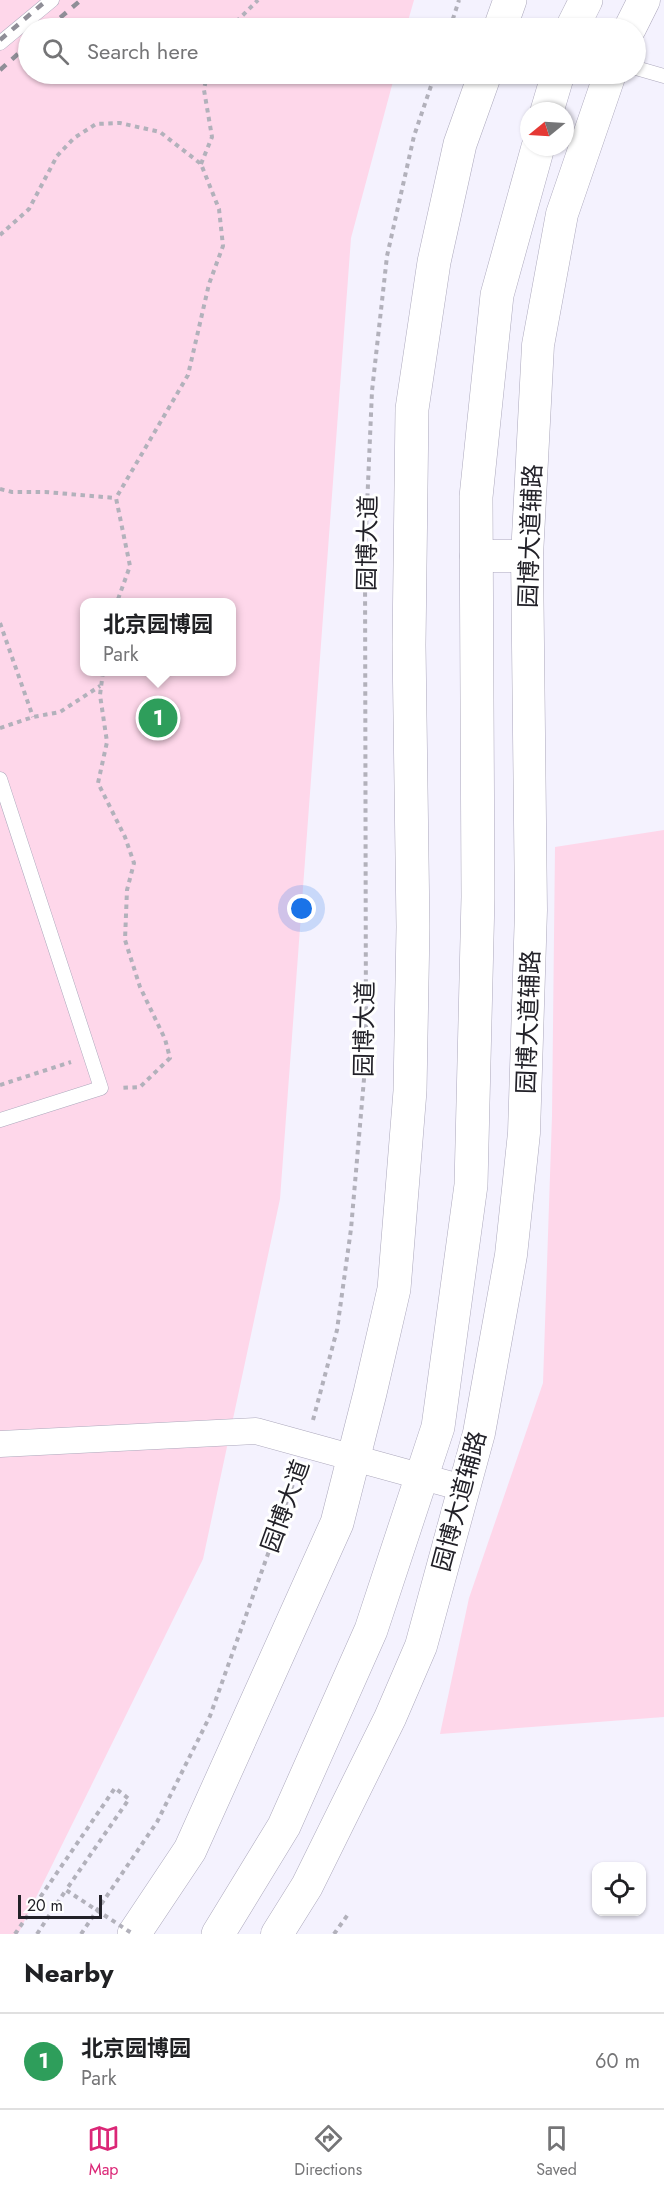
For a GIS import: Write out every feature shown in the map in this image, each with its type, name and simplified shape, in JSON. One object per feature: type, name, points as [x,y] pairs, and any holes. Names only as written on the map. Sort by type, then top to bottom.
[{"type":"main road","points":[[504,18],[510,0]]},
{"type":"main road","points":[[577,18],[586,0]]},
{"type":"main road","name":"园博大道","points":[[133,1934],[190,1850],[337,1523],[394,1289],[410,1092],[413,927],[409,645],[412,409],[434,262],[460,144],[481,84]]},
{"type":"main road","points":[[550,102],[555,84]]},
{"type":"main road","points":[[218,1934],[289,1815],[371,1630],[438,1427],[471,1185],[478,897],[476,497],[497,295],[536,156]]},
{"type":"street","points":[[635,18],[644,0]]},
{"type":"street","name":"园博大道辅路","points":[[277,1934],[307,1886],[390,1718],[421,1646],[478,1433],[511,1255],[525,1133],[531,910],[527,556],[538,345],[562,214],[607,84]]},
{"type":"street","points":[[476,556],[527,556]]},
{"type":"street","points":[[0,1444],[256,1431],[354,1456],[422,1478],[463,1488]]},
{"type":"lane","points":[[30,18],[52,0]]},
{"type":"lane","points":[[0,43],[18,28]]},
{"type":"lane","points":[[646,71],[664,76]]},
{"type":"lane","points":[[0,779],[101,1088],[0,1119]]},
{"type":"path","points":[[240,18],[258,0]]},
{"type":"path","points":[[453,18],[459,0]]},
{"type":"path","points":[[201,164],[212,137],[204,90],[205,84]]},
{"type":"path","name":"园博大道","points":[[81,1934],[157,1822],[210,1716],[307,1444],[338,1330],[351,1229],[366,1056],[365,553],[372,391],[387,256],[414,136],[432,84]]},
{"type":"path","points":[[0,235],[29,209],[57,156],[74,138],[96,124],[120,123],[160,132],[201,164],[219,209],[223,246],[209,284],[188,375],[116,498],[130,566],[119,598]]},
{"type":"path","points":[[0,489],[12,492],[45,492],[116,498]]},
{"type":"path","points":[[0,623],[33,717]]},
{"type":"path","points":[[101,1088],[140,1087],[170,1058],[165,1039],[140,987],[125,940],[127,890],[134,863],[126,837],[98,783],[106,742],[100,695],[102,676]]},
{"type":"path","points":[[0,728],[33,717],[60,712],[101,686]]},
{"type":"path","points":[[0,1085],[91,1056]]},
{"type":"path","points":[[15,1934],[115,1788],[129,1799],[36,1934]]},
{"type":"path","points":[[66,1890],[133,1934]]},
{"type":"path","points":[[334,1934],[349,1913]]},
{"type":"shaded area","points":[[0,0],[414,0],[409,18],[18,18],[18,84],[392,84],[351,238],[280,1199],[203,1559],[18,1934],[0,1934]]},
{"type":"shaded area","points":[[664,830],[664,1717],[440,1734],[469,1598],[543,1383],[552,1116],[555,847]]},
{"type":"railway","points":[[26,18],[47,0]]},
{"type":"railway","points":[[60,18],[81,0]]},
{"type":"railway","points":[[0,40],[18,25]]},
{"type":"railway","points":[[0,70],[18,54]]},
{"type":"place","name":"北京园博园","points":[[158,718]]}]
